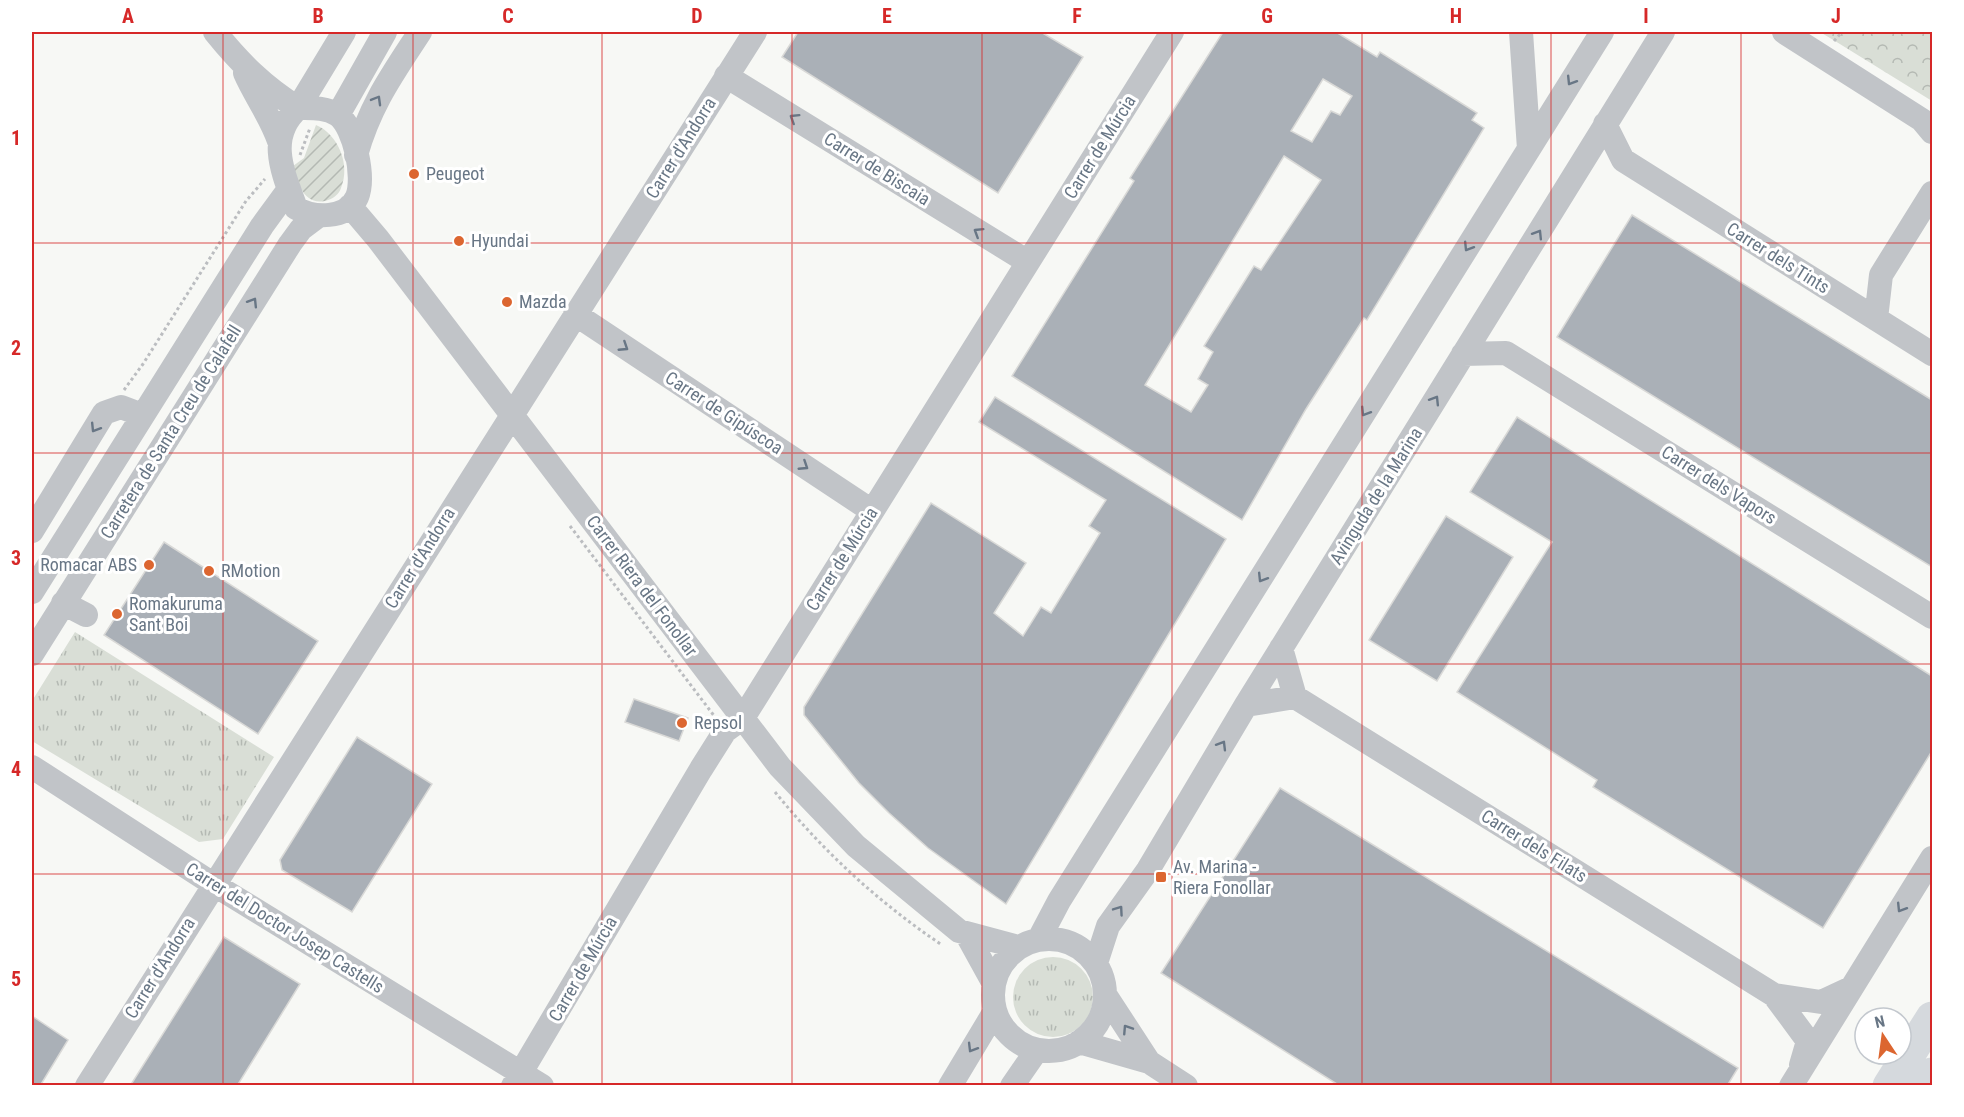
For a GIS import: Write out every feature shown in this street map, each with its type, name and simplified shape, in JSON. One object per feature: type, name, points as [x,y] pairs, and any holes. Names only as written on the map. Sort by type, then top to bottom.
[{"type":"highway","points":[[1889,1086],[1932,1018]]},
{"type":"highway","points":[[1928,1086],[1932,1074]]},
{"type":"highway","points":[[1928,1086],[1932,1082]]},
{"type":"street","points":[[215,32],[240,62],[272,92],[305,115]]},
{"type":"street","points":[[305,115],[344,32]]},
{"type":"street","points":[[338,115],[385,32]]},
{"type":"street","points":[[357,155],[366,121],[373,107],[420,32]]},
{"type":"street","name":"Carrer d'Andorra","points":[[87,1086],[755,32]]},
{"type":"street","name":"Carrer de Múrcia","points":[[517,1079],[701,769],[725,731],[743,718],[1172,32]]},
{"type":"street","points":[[1521,32],[1529,149]]},
{"type":"street","points":[[1106,996],[1098,1023],[1079,1042],[1063,1049],[1037,1050],[1011,1036],[995,1011],[994,984],[1002,963],[1029,943],[1059,901],[1602,32]]},
{"type":"street","name":"Avinguda de la Marina","points":[[1096,963],[1108,926],[1148,870],[1281,648],[1663,32]]},
{"type":"street","points":[[1784,32],[1825,55],[1929,125]]},
{"type":"street","points":[[240,62],[260,105],[274,126],[279,141],[279,183],[296,208],[317,217],[334,214],[350,206],[357,198],[360,180],[353,136],[338,115],[322,108],[305,115],[285,119],[279,141]]},
{"type":"street","name":"Carrer de Biscaia","points":[[726,76],[1028,262]]},
{"type":"street","points":[[1582,162],[1623,160],[1605,124]]},
{"type":"street","name":"Carrer dels Tints","points":[[1623,160],[1932,354]]},
{"type":"street","name":"Carretera de Santa Creu de Calafell","points":[[32,592],[142,415],[204,322],[262,226],[279,183]]},
{"type":"street","points":[[1876,319],[1881,275],[1932,193]]},
{"type":"street","name":"Carrer Riera del Fonollar","points":[[350,206],[378,238],[780,767],[856,846],[967,935]]},
{"type":"street","name":"Carretera de Santa Creu de Calafell","points":[[32,654],[290,244],[301,230],[317,217]]},
{"type":"street","points":[[1835,294],[1852,291],[1881,275]]},
{"type":"street","points":[[1463,354],[1506,353],[1489,313]]},
{"type":"street","name":"Carrer de Gipúscoa","points":[[575,314],[872,511]]},
{"type":"street","name":"Carrer dels Vapors","points":[[1506,353],[1932,617]]},
{"type":"street","points":[[32,531],[104,413],[121,407],[142,415]]},
{"type":"street","points":[[63,603],[86,615]]},
{"type":"street","points":[[1246,705],[1294,697],[1281,648]]},
{"type":"street","name":"Carrer dels Filats","points":[[1294,697],[1774,995],[1808,1041],[1795,1078]]},
{"type":"street","name":"Carrer del Doctor Josep Castells","points":[[32,767],[517,1079],[542,1086]]},
{"type":"street","points":[[1795,1078],[1932,858]]},
{"type":"street","points":[[967,935],[1029,943],[1050,938],[1071,943],[1096,963],[1102,976],[1106,996],[1149,1062]]},
{"type":"street","points":[[967,935],[994,984]]},
{"type":"street","name":"Carrer dels Filats","points":[[1774,995],[1821,1002],[1851,988]]},
{"type":"street","points":[[950,1086],[995,1011]]},
{"type":"street","points":[[1079,1042],[1149,1062],[1186,1086]]},
{"type":"street","points":[[1012,1086],[1037,1050]]},
{"type":"path","points":[[294,160],[301,154],[305,115]]},
{"type":"path","points":[[123,391],[143,364],[258,184],[279,183]]},
{"type":"green space","points":[[1820,32],[1932,32],[1932,101],[1835,41]]},
{"type":"green space","points":[[316,125],[331,135],[336,143],[343,160],[344,170],[344,179],[336,196],[320,202],[313,200],[303,192],[293,166],[304,158]]},
{"type":"green space","points":[[75,632],[274,757],[223,839],[199,842],[32,741],[32,701]]},
{"type":"green space","points":[[1053,957],[1068,960],[1081,969],[1090,982],[1093,997],[1090,1012],[1081,1025],[1068,1034],[1053,1037],[1038,1034],[1025,1025],[1016,1012],[1013,997],[1016,982],[1025,969],[1038,960]]},
{"type":"building","points":[[798,32],[1041,32],[1083,57],[998,193],[782,57]]},
{"type":"building","points":[[1223,32],[1336,32],[1377,57],[1380,52],[1477,113],[1472,120],[1484,128],[1367,320],[1364,318],[1306,409],[1242,520],[1012,376],[1134,181],[1130,178]],"holes":[[[1323,79],[1352,96],[1340,115],[1331,111],[1312,142],[1291,131]],[[1284,156],[1321,180],[1261,270],[1254,266],[1204,346],[1213,352],[1198,379],[1208,385],[1191,412],[1145,385]]]},
{"type":"building","points":[[1632,215],[1932,400],[1932,567],[1557,337]]},
{"type":"building","points":[[995,397],[1226,539],[1006,904],[928,848],[889,813],[859,783],[804,715],[804,707],[931,503],[1026,563],[994,613],[1023,636],[1041,607],[1051,613],[1100,533],[1089,526],[1106,500],[979,422]]},
{"type":"building","points":[[1517,417],[1932,676],[1932,751],[1823,928],[1593,787],[1597,780],[1457,692],[1552,542],[1470,492]]},
{"type":"building","points":[[1446,516],[1513,557],[1437,681],[1369,640]]},
{"type":"building","points":[[164,542],[318,641],[258,734],[104,635]]},
{"type":"building","points":[[634,699],[688,718],[679,741],[625,722]]},
{"type":"building","points":[[357,737],[432,784],[352,912],[282,870],[280,860]]},
{"type":"building","points":[[1280,788],[1738,1068],[1727,1086],[1340,1086],[1161,973]]},
{"type":"building","points":[[224,937],[300,984],[237,1086],[130,1086]]},
{"type":"building","points":[[32,1016],[68,1040],[40,1086],[32,1086]]},
{"type":"place","name":"Peugeot","points":[[414,174]]},
{"type":"place","name":"Hyundai","points":[[459,241]]},
{"type":"place","name":"Mazda","points":[[507,302]]},
{"type":"place","name":"Romacar ABS","points":[[149,565]]},
{"type":"place","name":"RMotion","points":[[209,571]]},
{"type":"place","name":"Romakuruma Sant Boi","points":[[117,614]]},
{"type":"place","name":"Repsol","points":[[682,723]]},
{"type":"place","name":"Av. Marina - Riera Fonollar","points":[[1161,877]]}]
